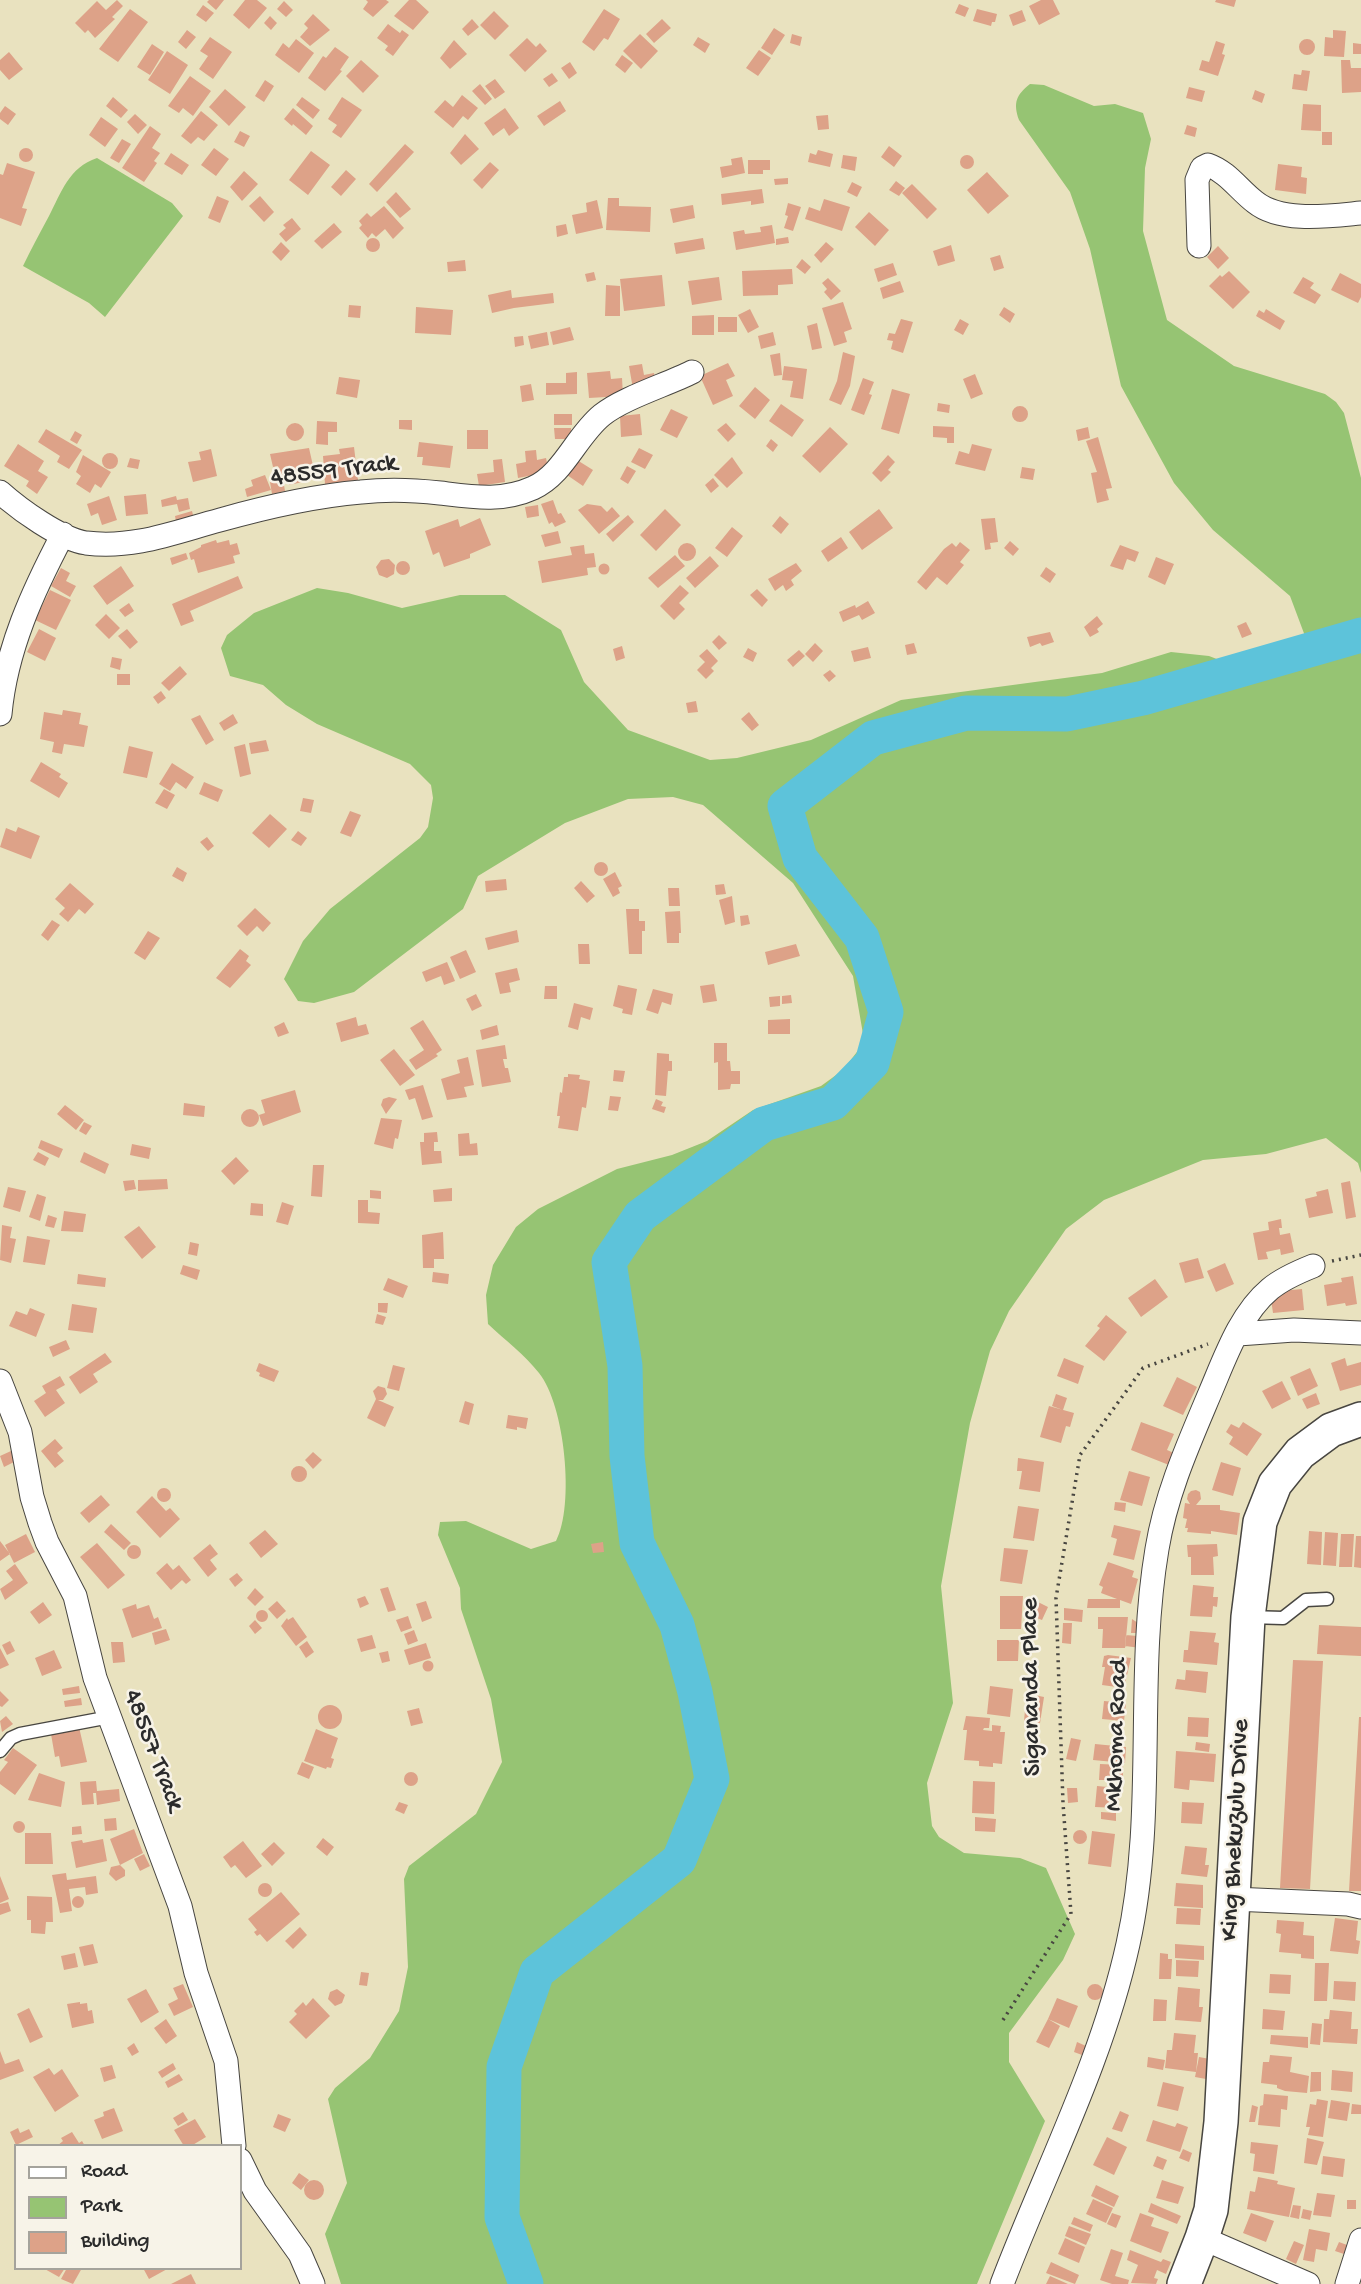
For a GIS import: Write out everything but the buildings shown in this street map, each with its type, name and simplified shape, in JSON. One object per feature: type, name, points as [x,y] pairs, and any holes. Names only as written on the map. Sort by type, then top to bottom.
[{"type":"street","points":[[1199,246],[1197,180],[1202,168],[1209,165],[1218,169],[1255,203],[1281,216],[1361,214]]},
{"type":"street","name":"48559 Track","points":[[0,492],[17,507],[63,534],[83,542],[114,545],[158,539],[268,507],[360,492],[415,491],[491,498],[509,496],[548,480],[577,442],[603,415],[616,406],[692,372]]},
{"type":"street","points":[[0,714],[2,691],[20,621],[63,534]]},
{"type":"street","name":"Mkhoma Road","points":[[1003,2284],[1023,2228],[1094,2058],[1123,1968],[1137,1906],[1142,1860],[1149,1629],[1162,1518],[1178,1470],[1238,1334],[1255,1303],[1290,1275],[1313,1266]]},
{"type":"street","points":[[1238,1334],[1294,1330],[1361,1333]]},
{"type":"street","name":"48557 Track","points":[[0,1381],[20,1432],[40,1523],[75,1596],[94,1678],[174,1888],[188,1933],[196,1973],[222,2044],[228,2073],[234,2144]]},
{"type":"street","name":"King Bhekuzulu Drive","points":[[1184,2284],[1210,2210],[1221,2122],[1248,1617],[1261,1522],[1275,1485],[1300,1453],[1331,1430],[1361,1419]]},
{"type":"street","points":[[1233,1899],[1348,1904],[1361,1907]]},
{"type":"street","points":[[242,2164],[255,2191],[296,2247],[313,2284]]},
{"type":"street","points":[[1202,2238],[1308,2284]]},
{"type":"street","points":[[1346,2284],[1361,2240]]},
{"type":"lane","points":[[1248,1617],[1283,1618],[1306,1600],[1327,1600]]},
{"type":"lane","points":[[0,1751],[11,1738],[20,1734],[110,1717]]},
{"type":"path","points":[[1313,1266],[1361,1255]]},
{"type":"path","name":"Sigananda Place","points":[[1003,2020],[1071,1914],[1063,1803],[1056,1598],[1080,1455],[1143,1368],[1238,1334]]},
{"type":"green space","points":[[1030,84],[1044,85],[1094,106],[1115,104],[1143,113],[1151,139],[1145,168],[1143,231],[1167,320],[1234,366],[1325,394],[1336,402],[1344,413],[1361,478],[1361,1173],[1358,1163],[1326,1138],[1266,1154],[1203,1160],[1104,1200],[1066,1229],[1009,1311],[990,1351],[970,1423],[941,1586],[953,1703],[927,1783],[932,1826],[939,1837],[964,1853],[1020,1858],[1046,1868],[1075,1934],[1063,1960],[1009,2033],[1009,2062],[1045,2121],[977,2284],[341,2284],[325,2234],[347,2183],[328,2099],[335,2088],[370,2058],[399,2011],[408,1967],[404,1879],[409,1866],[476,1814],[502,1762],[491,1699],[461,1609],[460,1588],[438,1535],[440,1522],[466,1521],[531,1549],[556,1541],[562,1525],[566,1481],[561,1431],[555,1408],[539,1373],[488,1324],[486,1295],[493,1265],[516,1227],[538,1209],[617,1169],[672,1155],[707,1141],[753,1110],[821,1086],[843,1070],[860,1048],[863,1034],[853,976],[793,883],[703,805],[673,797],[628,799],[565,823],[478,876],[463,909],[354,992],[314,1003],[298,1001],[284,979],[303,941],[330,909],[420,838],[428,827],[433,798],[431,785],[410,764],[317,724],[286,705],[263,685],[230,676],[221,648],[227,635],[254,613],[317,588],[348,593],[402,608],[460,595],[505,595],[561,630],[584,682],[628,730],[710,760],[737,758],[811,740],[901,700],[1102,673],[1171,652],[1209,656],[1261,676],[1297,667],[1305,636],[1290,596],[1213,530],[1174,483],[1121,386],[1090,249],[1070,192],[1017,114],[1017,100]]},
{"type":"green space","points":[[97,158],[172,203],[183,216],[105,317],[89,303],[23,266],[67,182],[79,168]]},
{"type":"waterway","points":[[526,2284],[502,2217],[504,2067],[537,1972],[679,1860],[712,1779],[695,1692],[677,1625],[637,1543],[627,1456],[625,1366],[609,1262],[640,1216],[764,1124],[833,1103],[872,1063],[886,1012],[862,938],[800,858],[785,806],[873,738],[966,713],[1067,714],[1143,698],[1361,635]]}]
